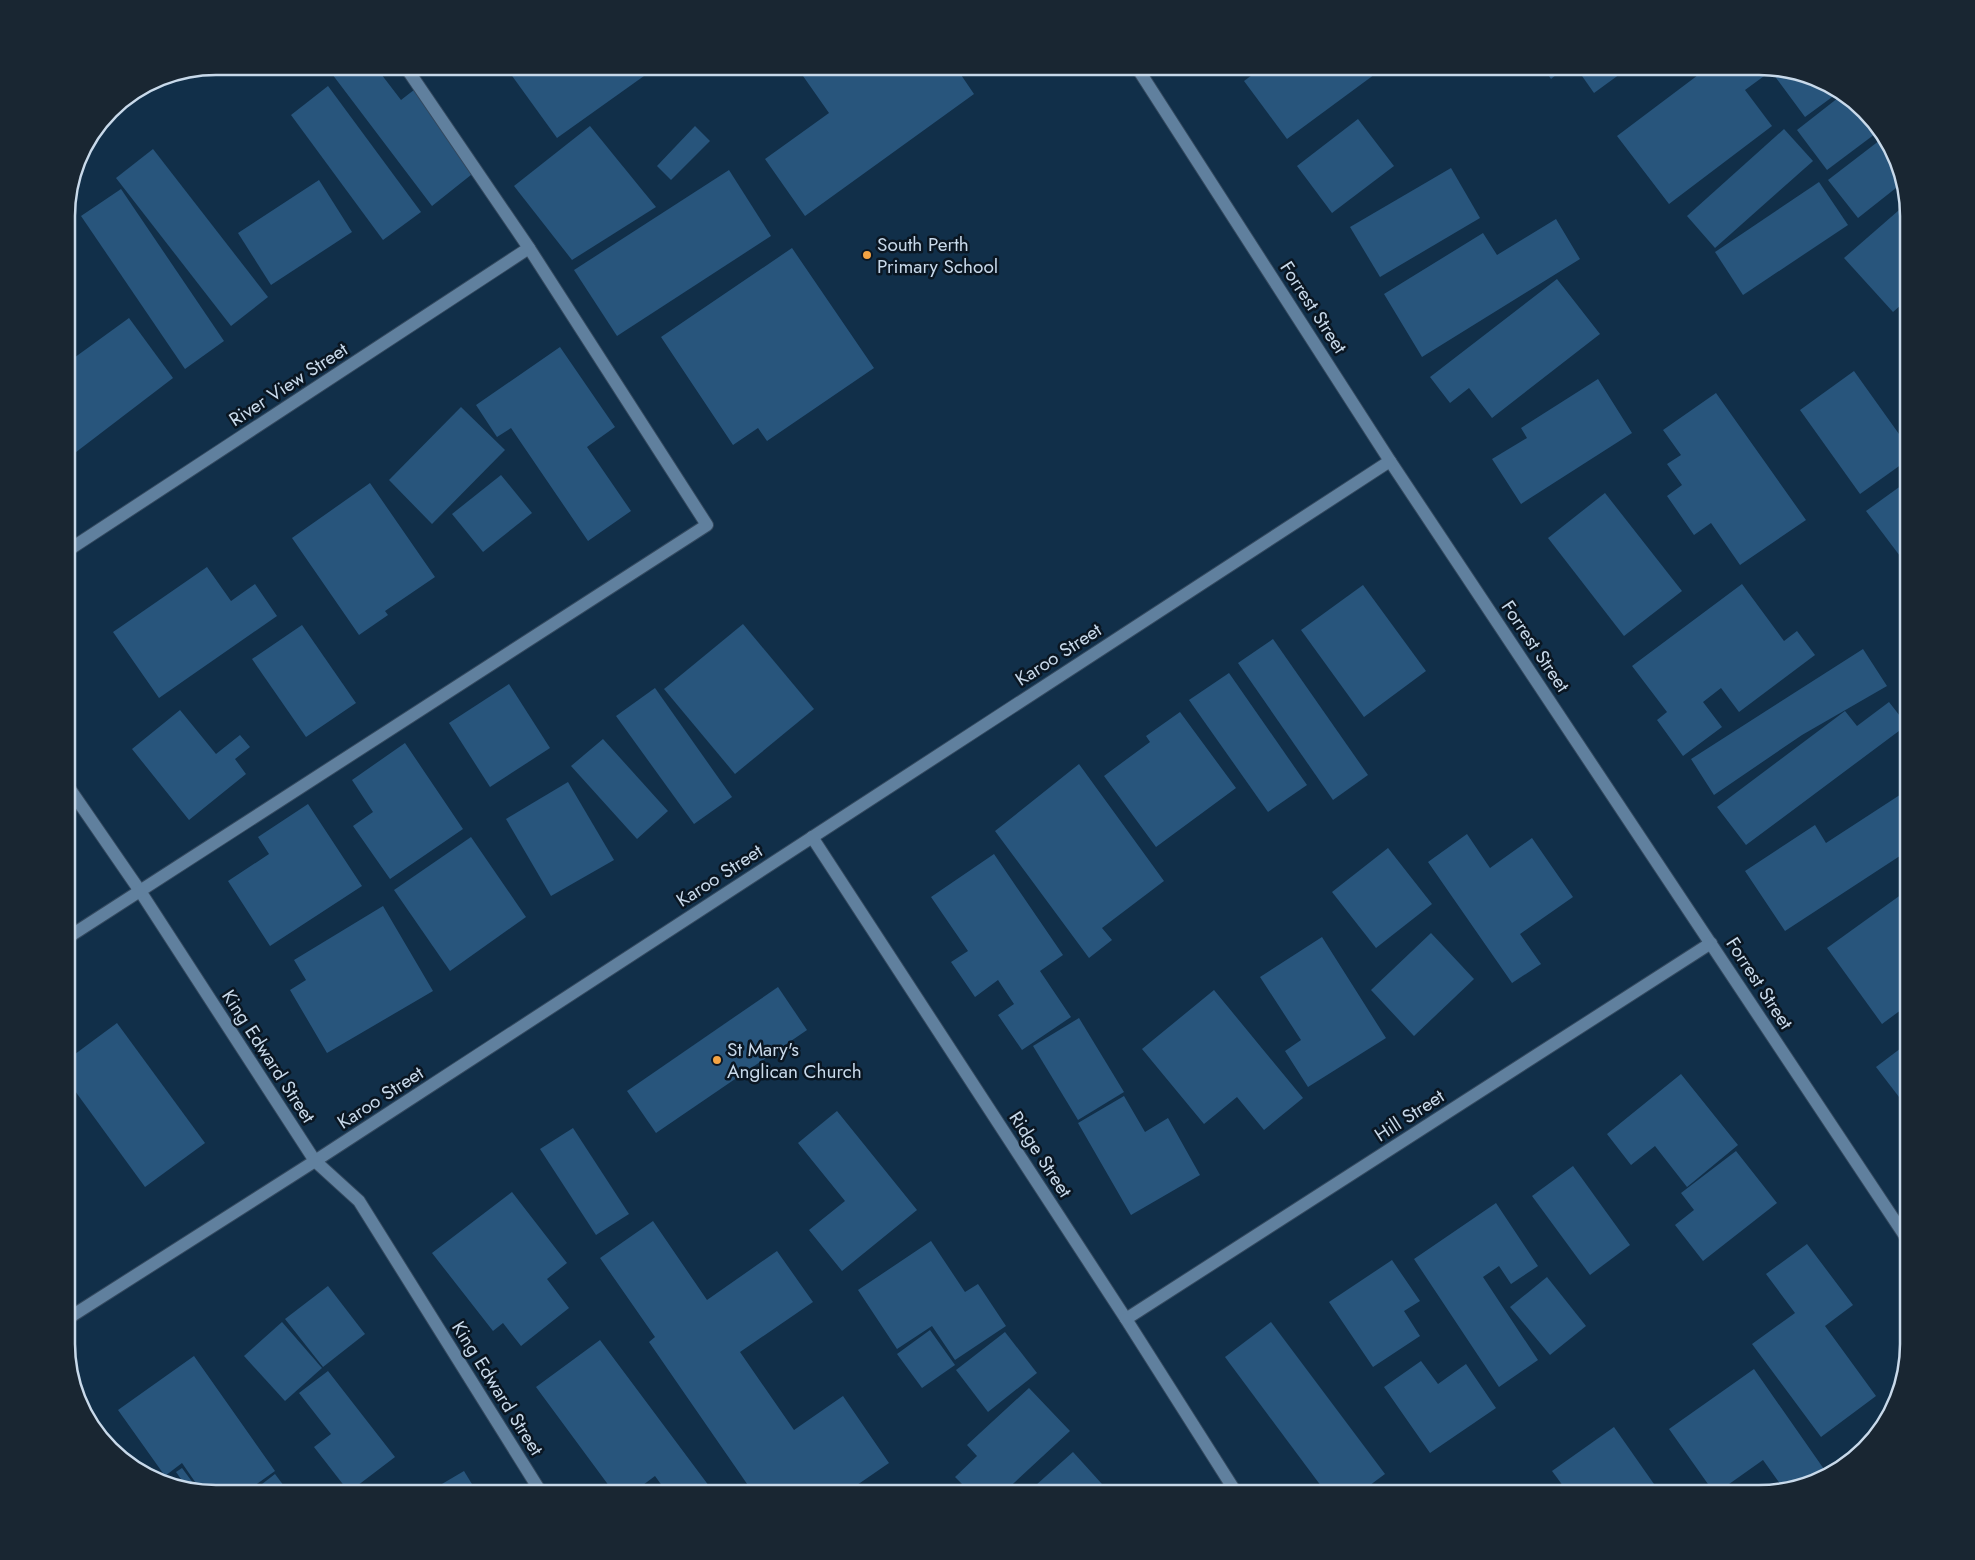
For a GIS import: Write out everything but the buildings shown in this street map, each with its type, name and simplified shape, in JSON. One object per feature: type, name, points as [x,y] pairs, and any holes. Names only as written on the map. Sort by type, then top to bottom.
[{"type":"street","points":[[75,933],[707,525],[529,248],[411,75]]},
{"type":"street","name":"Forrest Street","points":[[1142,75],[1390,461],[1900,1228]]},
{"type":"street","name":"River View Street","points":[[75,546],[529,248]]},
{"type":"street","name":"Karoo Street","points":[[75,1313],[316,1161],[1390,461]]},
{"type":"street","name":"King Edward Street","points":[[75,797],[140,891],[316,1161],[359,1201],[536,1485]]},
{"type":"street","name":"Ridge Street","points":[[812,837],[1126,1319],[1231,1485]]},
{"type":"street","name":"Hill Street","points":[[1126,1319],[1711,943]]},
{"type":"place","name":"South Perth Primary School","points":[[867,255]]},
{"type":"place","name":"St Mary's Anglican Church","points":[[717,1060]]}]
